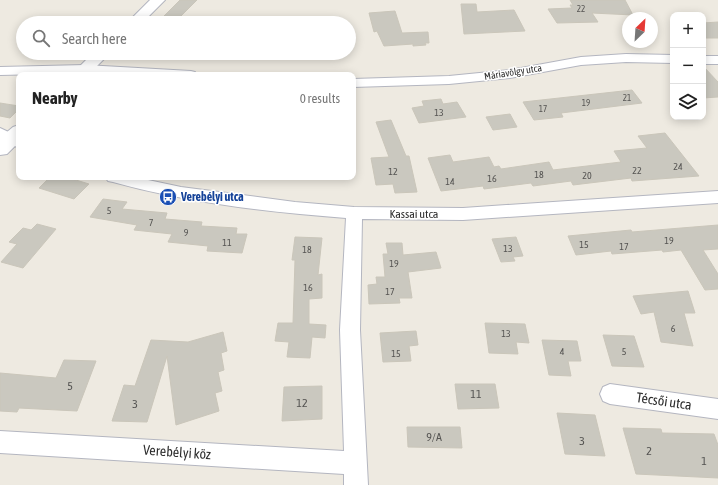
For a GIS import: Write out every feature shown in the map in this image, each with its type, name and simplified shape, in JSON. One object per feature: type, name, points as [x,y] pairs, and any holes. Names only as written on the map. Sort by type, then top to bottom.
[{"type":"street","points":[[141,16],[158,0]]},
{"type":"street","name":"Máriavölgy utca","points":[[356,83],[448,80],[510,74],[558,64],[600,59],[670,59]]},
{"type":"street","points":[[0,71],[35,70],[82,72],[95,60]]},
{"type":"street","points":[[706,60],[718,60]]},
{"type":"street","points":[[35,70],[42,72]]},
{"type":"street","name":"Kassai utca","points":[[124,180],[150,187],[181,192],[295,208],[354,213],[463,214],[646,200],[718,197]]},
{"type":"street","points":[[354,213],[350,330],[355,474]]},
{"type":"street","name":"Técsői utca","points":[[610,394],[718,409]]},
{"type":"street","name":"Verebélyi köz","points":[[0,442],[355,474]]},
{"type":"building","points":[[180,0],[197,0],[181,16],[164,16]]},
{"type":"building","points":[[570,0],[625,0],[631,12],[622,12],[622,14],[592,13],[598,22],[557,23],[548,9],[572,8],[570,5],[573,5]]},
{"type":"building","points":[[461,4],[476,4],[477,12],[514,10],[525,31],[464,34]]},
{"type":"building","points":[[395,11],[402,33],[428,32],[429,43],[425,43],[426,45],[413,46],[413,44],[384,46],[377,31],[374,32],[369,13]]},
{"type":"building","points":[[718,22],[718,38],[706,38],[706,23]]},
{"type":"building","points":[[706,69],[718,82],[718,97],[706,98]]},
{"type":"building","points":[[632,90],[642,103],[561,113],[563,117],[534,120],[523,102]]},
{"type":"building","points":[[441,99],[443,104],[457,102],[466,117],[419,123],[412,108],[424,106],[422,101]]},
{"type":"building","points":[[0,103],[16,106],[16,112],[10,118],[0,116]]},
{"type":"building","points":[[510,114],[517,127],[493,130],[486,117]]},
{"type":"building","points":[[391,120],[406,156],[409,156],[417,192],[395,193],[393,184],[376,185],[371,158],[389,157],[376,122]]},
{"type":"building","points":[[665,133],[699,176],[632,181],[631,178],[573,185],[571,181],[533,186],[531,183],[484,189],[483,186],[441,191],[428,158],[450,155],[453,162],[489,157],[494,167],[499,166],[501,169],[549,162],[553,170],[621,162],[614,151],[647,148],[638,136]]},
{"type":"building","points":[[47,180],[76,180],[89,184],[74,199],[39,188]]},
{"type":"building","points":[[103,199],[127,202],[122,209],[167,213],[165,219],[202,222],[201,226],[237,228],[236,234],[247,234],[242,253],[207,251],[208,246],[168,242],[172,234],[134,230],[137,225],[90,217]]},
{"type":"building","points":[[37,224],[56,229],[23,268],[1,262],[17,244],[9,242],[23,228],[31,230]]},
{"type":"building","points":[[718,225],[718,249],[703,250],[718,274],[718,289],[705,290],[681,250],[612,254],[611,251],[576,255],[568,236],[631,230],[632,232]]},
{"type":"building","points":[[295,237],[322,238],[318,275],[322,274],[322,298],[309,299],[309,324],[326,325],[325,338],[312,337],[310,358],[287,357],[289,342],[275,341],[278,323],[293,323],[295,260],[292,260]]},
{"type":"building","points":[[516,237],[523,256],[513,257],[515,261],[501,262],[492,239]]},
{"type":"building","points":[[386,243],[402,243],[403,255],[436,252],[441,268],[408,272],[412,298],[399,298],[400,303],[369,304],[368,285],[377,284],[376,277],[385,277],[383,254],[388,254]]},
{"type":"building","points":[[688,291],[695,313],[684,313],[693,346],[661,342],[654,312],[641,314],[633,296]]},
{"type":"building","points":[[485,323],[525,324],[529,343],[516,342],[518,354],[489,353]]},
{"type":"building","points":[[416,331],[418,345],[409,346],[411,361],[383,362],[380,333]]},
{"type":"building","points":[[223,332],[227,351],[221,353],[224,370],[218,372],[222,391],[215,393],[219,411],[176,425],[167,356],[147,422],[112,421],[124,385],[135,386],[151,340],[188,342]]},
{"type":"building","points":[[603,335],[634,336],[644,367],[612,366]]},
{"type":"building","points":[[542,340],[577,341],[581,361],[568,361],[571,376],[549,375]]},
{"type":"building","points":[[64,360],[96,361],[77,411],[19,408],[17,412],[0,411],[0,373],[56,378]]},
{"type":"building","points":[[455,384],[495,384],[499,408],[458,409]]},
{"type":"building","points":[[322,386],[322,419],[282,421],[284,387]]},
{"type":"building","points":[[557,413],[595,415],[605,456],[565,454]]},
{"type":"building","points":[[407,427],[460,427],[462,448],[408,447]]},
{"type":"building","points":[[623,428],[661,429],[662,433],[714,434],[718,445],[718,478],[636,474]]},
{"type":"place","name":"Verebélyi utca","points":[[168,197]]}]
